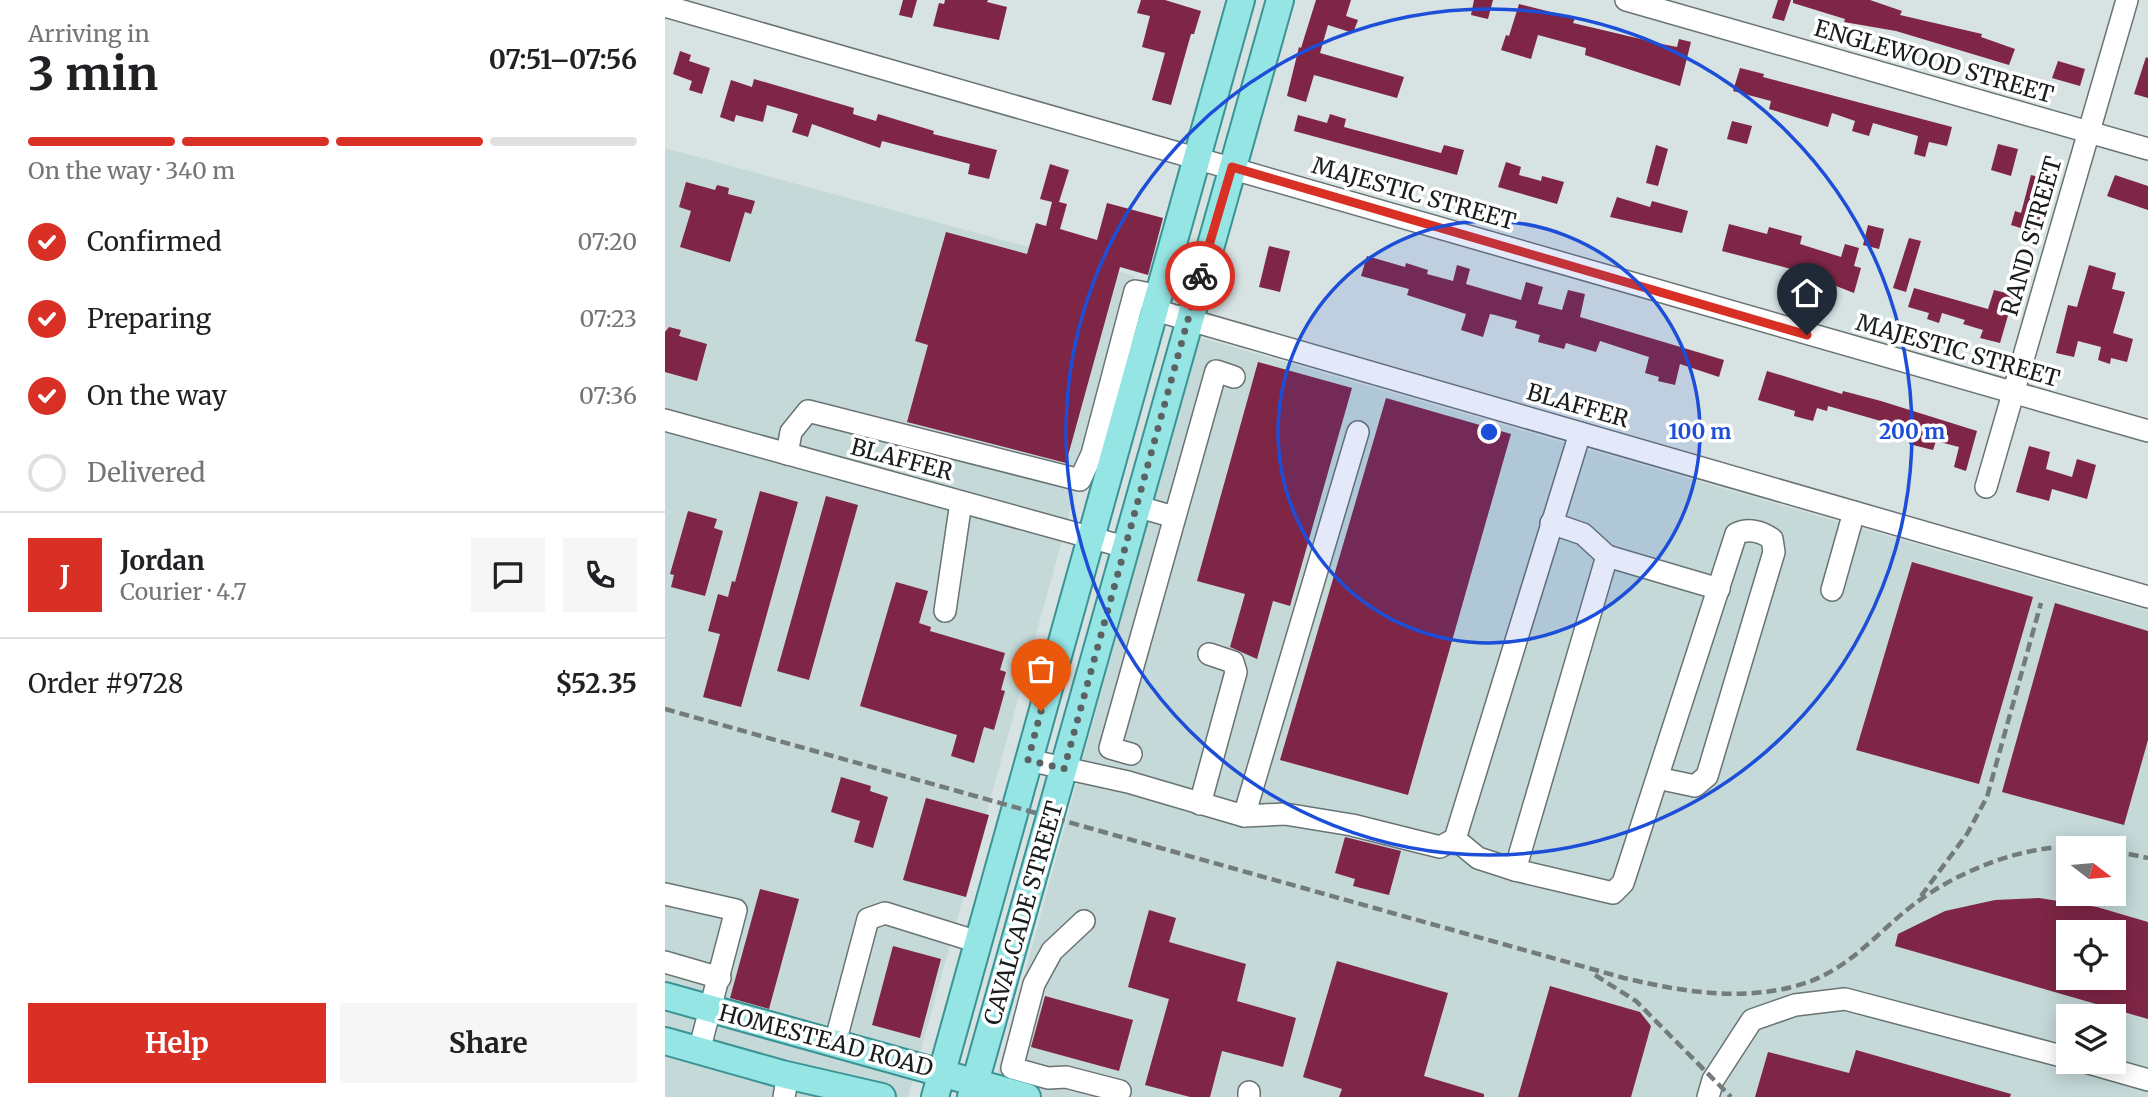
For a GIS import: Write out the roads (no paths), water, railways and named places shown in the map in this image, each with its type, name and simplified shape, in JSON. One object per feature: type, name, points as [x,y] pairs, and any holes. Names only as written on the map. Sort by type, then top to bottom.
[{"type":"main road","name":"CAVALCADE STREET","points":[[935,1097],[1089,538],[1093,481],[1155,310],[1241,0]]},
{"type":"main road","name":"CAVALCADE STREET","points":[[973,1089],[1280,0]]},
{"type":"main road","name":"HOMESTEAD ROAD","points":[[665,996],[943,1071],[973,1089],[1027,1097]]},
{"type":"main road","points":[[682,1046],[702,1006]]},
{"type":"main road","name":"HOMESTEAD ROAD","points":[[682,1046],[786,1086],[882,1097]]},
{"type":"street","name":"ENGLEWOOD STREET","points":[[1626,0],[1688,9],[2148,149]]},
{"type":"street","name":"RAND STREET","points":[[1986,487],[2127,0]]},
{"type":"street","name":"MAJESTIC STREET","points":[[665,6],[2148,430]]},
{"type":"street","name":"BLAFFER","points":[[1155,310],[2148,597]]},
{"type":"street","points":[[1131,754],[1109,748],[1216,371],[1234,377]]},
{"type":"street","points":[[787,454],[791,432],[808,411],[1093,481]]},
{"type":"street","name":"BLAFFER","points":[[665,420],[1125,547]]},
{"type":"street","points":[[1244,816],[1358,432]]},
{"type":"street","points":[[1028,760],[1128,782],[1244,816],[1285,814],[1352,825],[1440,847],[1455,839],[1580,433]]},
{"type":"street","points":[[945,611],[961,502]]},
{"type":"street","points":[[1136,506],[1174,517]]},
{"type":"street","points":[[1832,590],[1854,512]]},
{"type":"street","points":[[1551,523],[1583,534],[1607,556],[1719,589]]},
{"type":"street","points":[[1455,839],[1478,858],[1515,870],[1613,893],[1623,883],[1736,534],[1744,530],[1764,533],[1772,539],[1774,552],[1707,776],[1695,786],[1657,778]]},
{"type":"street","points":[[1515,870],[1607,556]]},
{"type":"street","points":[[1200,804],[1236,672],[1233,662],[1209,654]]},
{"type":"street","points":[[665,894],[736,910],[720,978],[702,1006]]},
{"type":"street","points":[[835,1043],[868,919],[885,914],[978,943]]},
{"type":"street","points":[[1084,921],[1052,951],[1034,984],[1012,1068],[1045,1088],[1066,1077],[1120,1091]]},
{"type":"street","points":[[665,962],[720,978]]},
{"type":"street","points":[[1708,1097],[1713,1080],[1752,1020],[1795,1005],[1845,999],[1890,1008],[2056,1054]]},
{"type":"street","points":[[2126,1074],[2148,1080]]},
{"type":"railway","points":[[1921,896],[1967,834],[1987,797],[2041,603]]},
{"type":"railway","points":[[665,709],[1624,978],[1708,993],[1771,991],[1811,981],[1858,953],[1932,891],[2003,859],[2056,847]]},
{"type":"railway","points":[[2126,853],[2148,858]]},
{"type":"railway","points":[[1595,975],[1636,1001],[1731,1097]]}]
